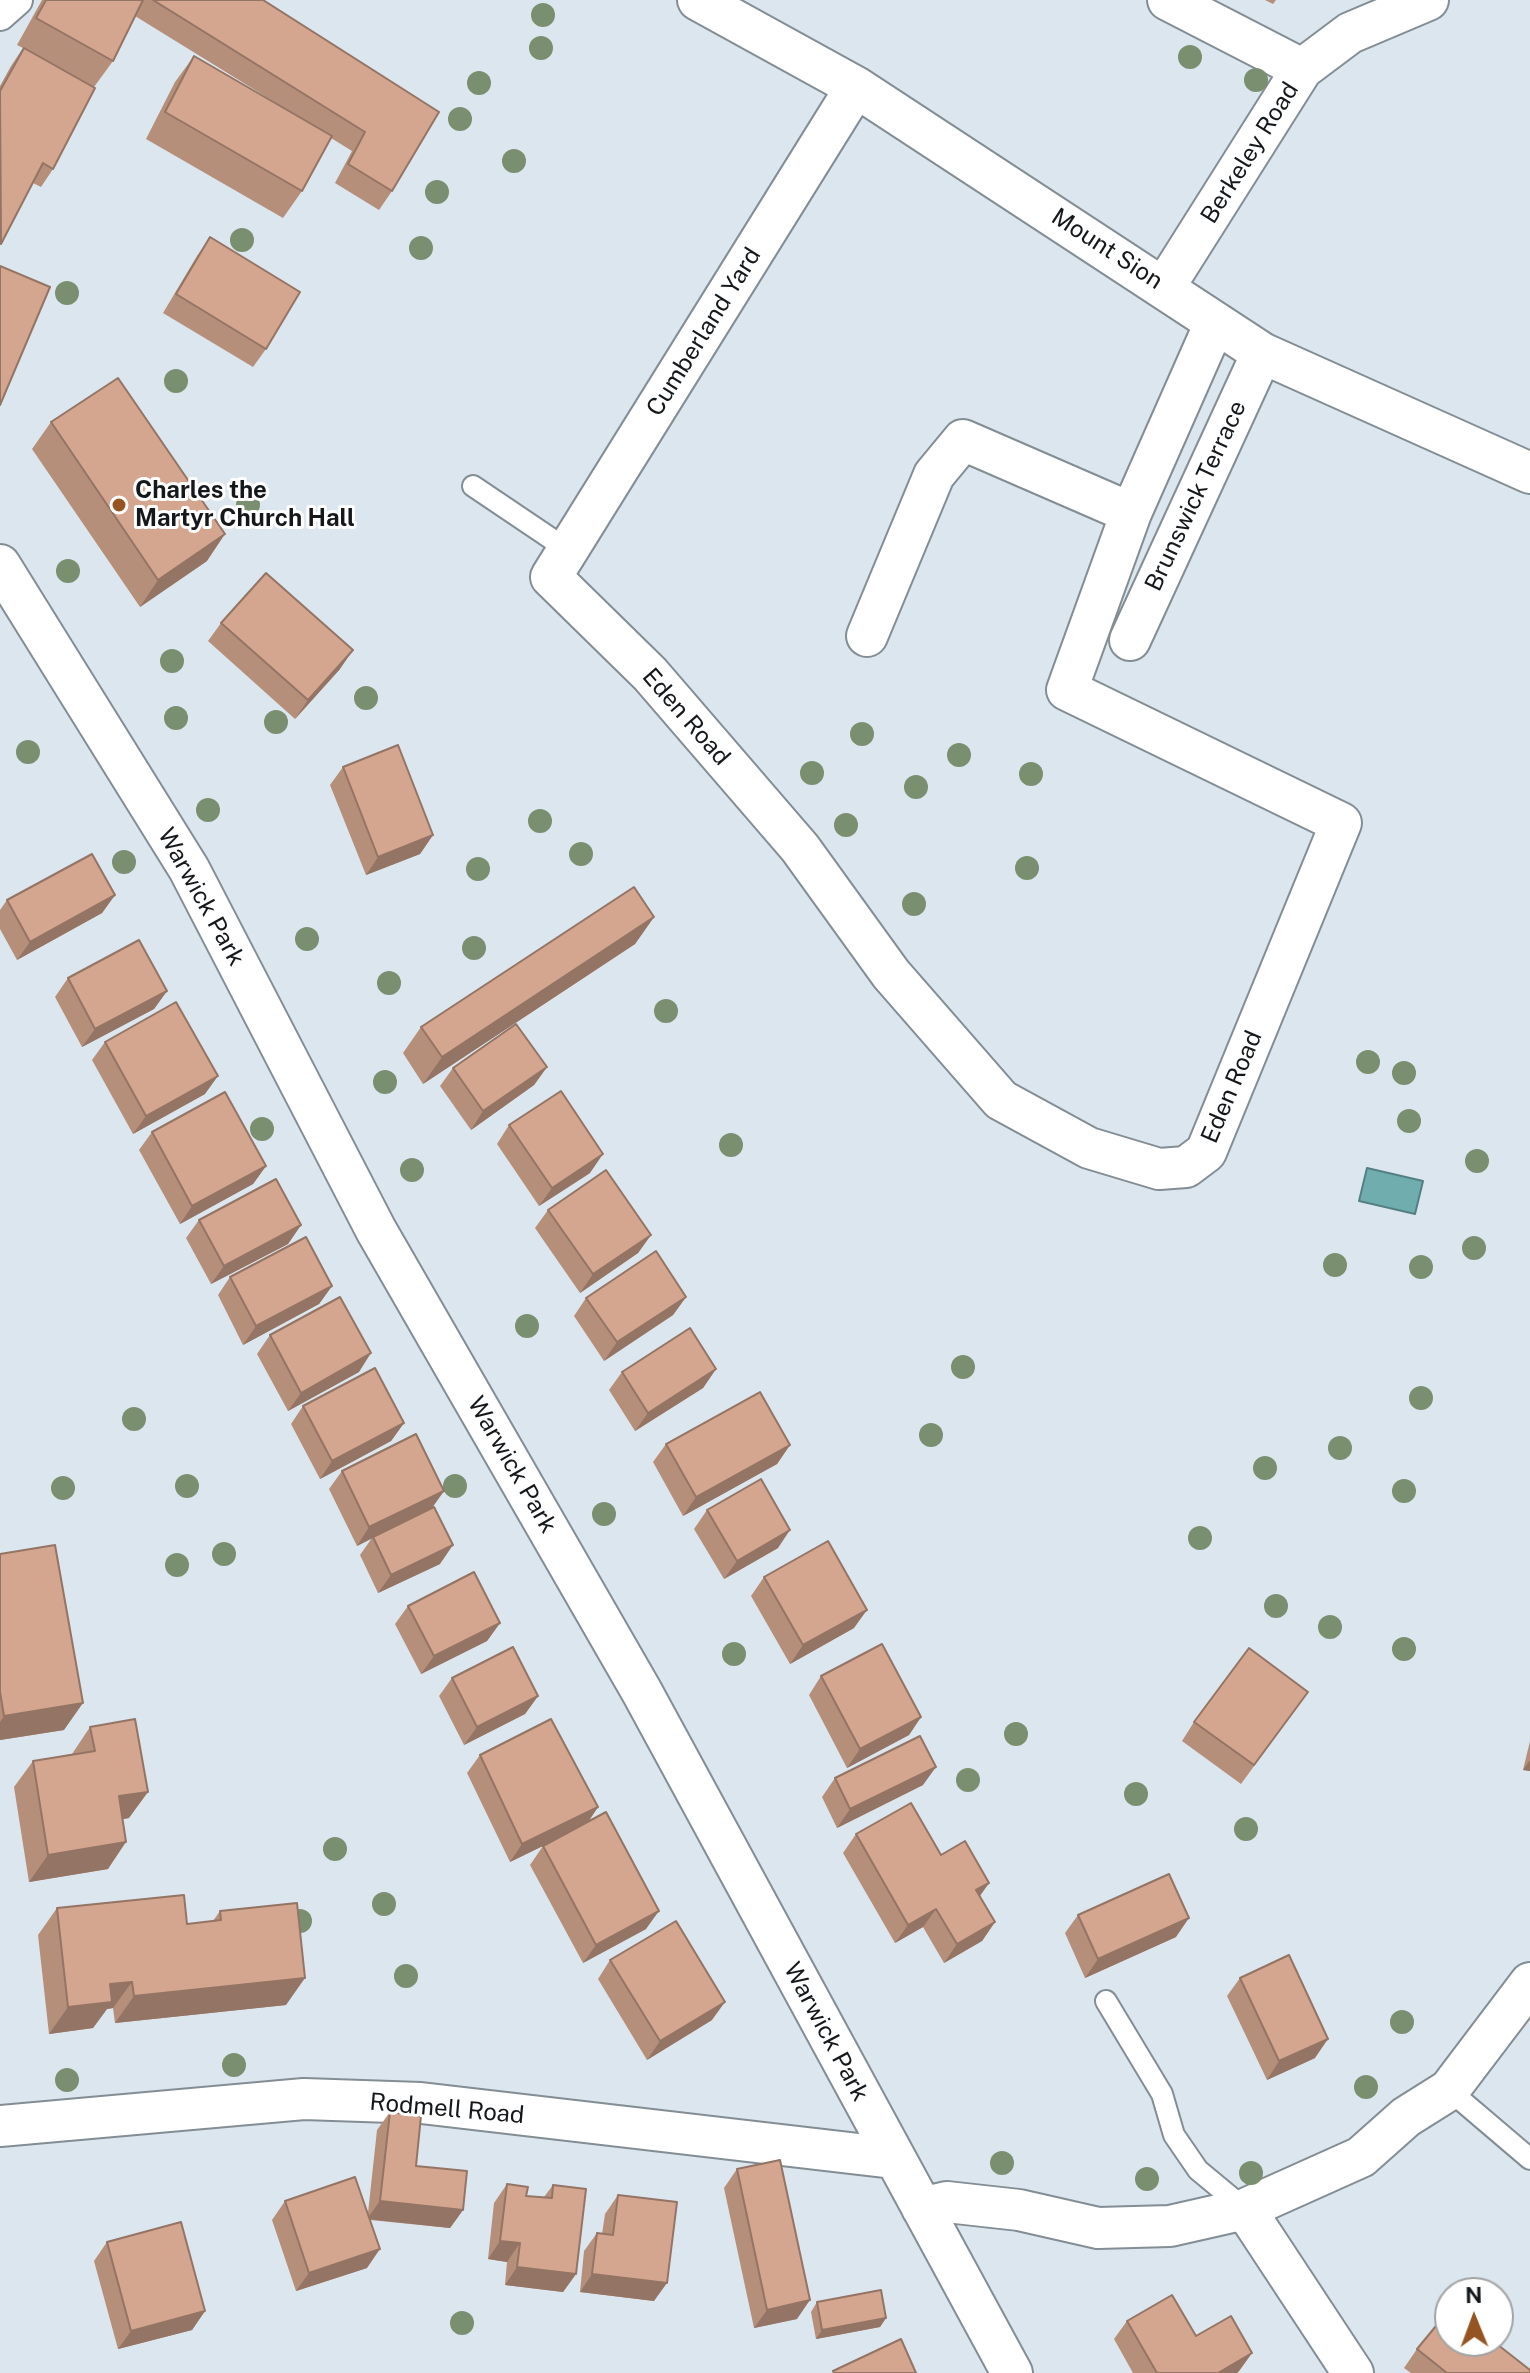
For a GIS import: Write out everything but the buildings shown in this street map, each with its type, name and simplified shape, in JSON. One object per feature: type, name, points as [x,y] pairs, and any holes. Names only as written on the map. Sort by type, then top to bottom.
[{"type":"street","points":[[0,15],[17,0]]},
{"type":"street","name":"Mount Sion","points":[[698,0],[856,87],[1165,286],[1262,353],[1530,473]]},
{"type":"street","points":[[1168,0],[1302,69]]},
{"type":"street","name":"Berkeley Road","points":[[1165,286],[1302,69],[1350,17],[1428,0]]},
{"type":"street","name":"Cumberland Yard","points":[[560,564],[856,87]]},
{"type":"street","name":"Eden Road","points":[[560,564],[800,848],[891,974],[1001,1100],[1089,1148],[1159,1169],[1186,1167],[1206,1152],[1341,823],[1067,690],[1131,513],[1215,323]]},
{"type":"street","name":"Brunswick Terrace","points":[[1130,640],[1262,353]]},
{"type":"street","points":[[867,636],[934,475],[963,440],[1131,513]]},
{"type":"street","name":"Warwick Park","points":[[0,565],[189,869],[376,1230],[642,1692],[1012,2373]]},
{"type":"street","points":[[922,2208],[947,2202],[1019,2210],[1098,2228],[1170,2226],[1245,2209],[1361,2157],[1406,2117],[1449,2090],[1530,1983]]},
{"type":"street","name":"Rodmell Road","points":[[0,2126],[304,2099],[421,2103],[893,2158]]},
{"type":"street","points":[[1245,2209],[1353,2373]]},
{"type":"lane","points":[[473,486],[560,564]]},
{"type":"lane","points":[[1106,2001],[1162,2094],[1174,2135],[1198,2170],[1245,2209]]},
{"type":"lane","points":[[1449,2090],[1530,2159]]},
{"type":"water","points":[[1367,1168],[1423,1181],[1415,1214],[1359,1201]]},
{"type":"place","name":"Charles the Martyr Church Hall","points":[[119,505]]}]
